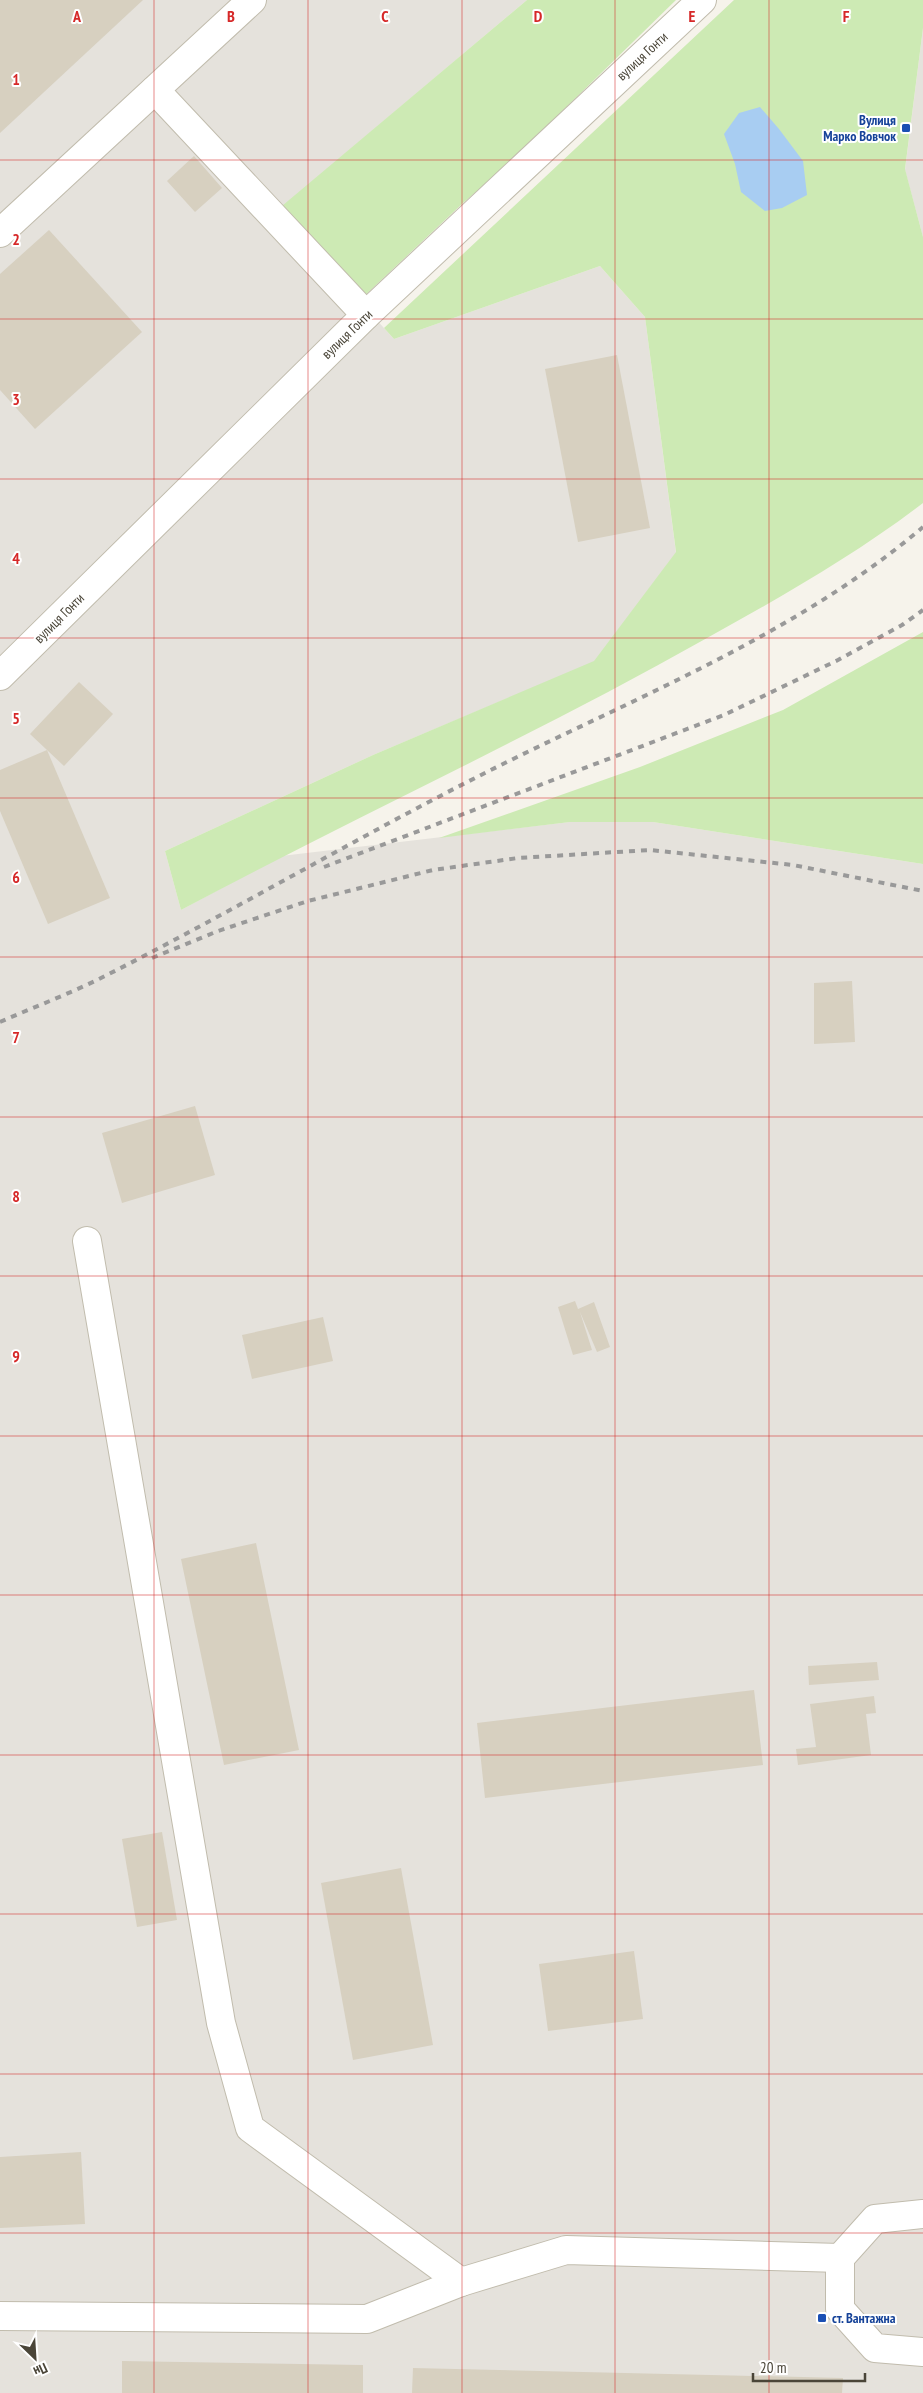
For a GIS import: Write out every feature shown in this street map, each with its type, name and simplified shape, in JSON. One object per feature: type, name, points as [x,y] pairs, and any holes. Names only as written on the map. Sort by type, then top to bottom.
[{"type":"street","points":[[0,233],[252,0]]},
{"type":"street","name":"вулиця Гонти","points":[[0,676],[366,315],[702,0]]},
{"type":"street","points":[[155,90],[366,315]]},
{"type":"street","points":[[87,1241],[221,2023],[250,2128],[461,2282]]},
{"type":"street","points":[[923,2214],[874,2219],[840,2258],[840,2309],[875,2348],[923,2352]]},
{"type":"street","points":[[0,2316],[367,2319],[461,2282],[566,2250],[840,2258]]},
{"type":"shaded area","points":[[0,0],[527,0],[277,211],[394,339],[600,266],[645,317],[676,553],[594,662],[373,755],[165,851],[181,910],[281,856],[570,822],[653,822],[923,864],[923,2393],[0,2393]]},
{"type":"shaded area","points":[[923,28],[923,237],[905,170]]},
{"type":"green space","points":[[527,0],[676,0],[504,168],[463,203],[359,301],[276,211]]},
{"type":"green space","points":[[734,0],[923,0],[923,28],[905,169],[923,237],[923,503],[817,575],[642,674],[181,910],[165,851],[373,755],[594,661],[676,552],[645,317],[600,266],[394,339],[384,328]]},
{"type":"green space","points":[[923,632],[923,864],[653,822],[570,822],[439,838],[640,767],[783,710]]},
{"type":"water","points":[[760,107],[803,161],[807,195],[782,208],[765,211],[741,192],[735,164],[724,134],[739,113]]},
{"type":"building","points":[[0,0],[143,0],[0,133]]},
{"type":"building","points":[[194,156],[222,188],[195,212],[167,181]]},
{"type":"building","points":[[49,230],[142,332],[35,429],[0,390],[0,274]]},
{"type":"building","points":[[617,355],[650,528],[578,542],[545,369]]},
{"type":"building","points":[[79,682],[113,714],[64,766],[30,734]]},
{"type":"building","points":[[47,750],[110,898],[48,924],[0,811],[0,770]]},
{"type":"building","points":[[852,981],[855,1042],[814,1044],[814,983]]},
{"type":"building","points":[[195,1106],[215,1175],[122,1203],[102,1133]]},
{"type":"building","points":[[575,1301],[578,1309],[594,1302],[610,1347],[597,1352],[580,1312],[592,1350],[573,1355],[558,1307]]},
{"type":"building","points":[[323,1317],[333,1361],[252,1379],[242,1335]]},
{"type":"building","points":[[256,1543],[299,1750],[224,1765],[181,1559]]},
{"type":"building","points":[[877,1662],[879,1680],[809,1685],[808,1666]]},
{"type":"building","points":[[754,1690],[763,1765],[485,1798],[477,1723]]},
{"type":"building","points":[[874,1696],[876,1713],[866,1714],[871,1755],[798,1765],[796,1749],[816,1747],[810,1704]]},
{"type":"building","points":[[162,1832],[177,1920],[137,1927],[122,1839]]},
{"type":"building","points":[[401,1868],[433,2045],[353,2060],[321,1883]]},
{"type":"building","points":[[634,1951],[643,2019],[548,2031],[539,1964]]},
{"type":"building","points":[[81,2152],[85,2224],[0,2228],[0,2157]]},
{"type":"building","points":[[122,2361],[363,2365],[363,2393],[122,2393]]},
{"type":"building","points":[[413,2368],[843,2378],[842,2393],[412,2393]]},
{"type":"railway","points":[[0,1022],[101,978],[483,774],[654,692],[767,633],[821,601],[873,566],[923,527]]},
{"type":"railway","points":[[324,867],[724,715],[838,660],[902,625],[923,610]]},
{"type":"railway","points":[[152,958],[218,931],[308,901],[433,870],[518,858],[650,850],[793,865],[923,891]]},
{"type":"place","name":"Вулиця Марко Вовчок","points":[[906,128]]},
{"type":"place","name":"ст. Вантажна","points":[[822,2318]]}]
